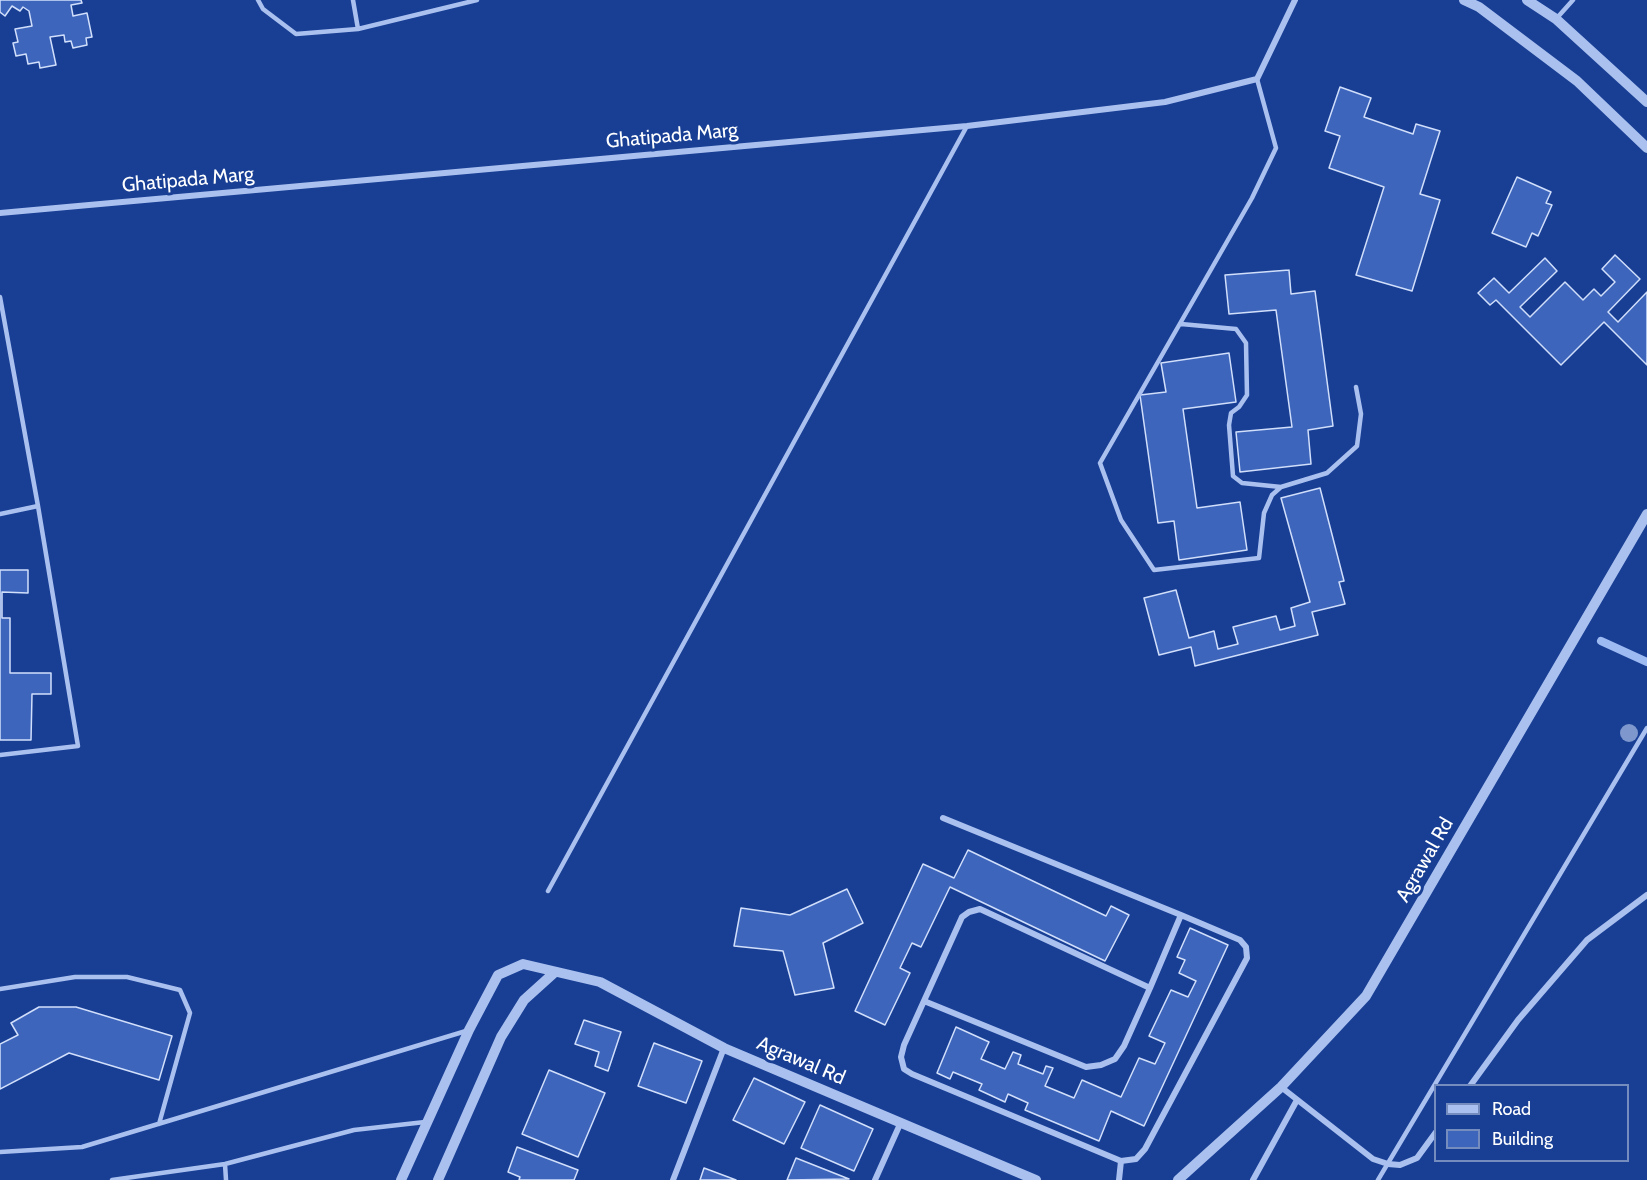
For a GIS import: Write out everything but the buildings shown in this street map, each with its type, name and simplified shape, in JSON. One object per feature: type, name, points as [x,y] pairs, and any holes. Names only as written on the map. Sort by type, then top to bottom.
[{"type":"street","points":[[1257,79],[1295,0]]},
{"type":"street","points":[[1464,0],[1479,7],[1577,81],[1647,148]]},
{"type":"street","points":[[1527,0],[1556,19],[1647,102]]},
{"type":"street","name":"Ghatipada Marg","points":[[0,213],[967,126],[1166,102],[1257,79]]},
{"type":"street","name":"Agrawal Rd","points":[[1178,1180],[1281,1088],[1366,996],[1647,514]]},
{"type":"street","points":[[943,818],[1240,940],[1246,947],[1247,958],[1145,1149],[1136,1159],[1121,1161],[922,1079],[904,1069],[902,1051],[962,917],[969,912],[980,909],[1150,988]]},
{"type":"street","points":[[1471,1084],[1518,1020],[1587,940],[1647,895]]},
{"type":"street","points":[[924,1000],[1086,1067],[1101,1065],[1115,1059],[1124,1046],[1181,915]]},
{"type":"street","name":"Agrawal Rd","points":[[401,1180],[498,975],[523,964],[600,982],[724,1048],[1036,1180]]},
{"type":"street","points":[[438,1180],[501,1037],[524,1000],[555,972]]},
{"type":"street","points":[[673,1180],[724,1048]]},
{"type":"street","points":[[1281,1088],[1373,1159],[1388,1164],[1400,1165],[1417,1158],[1434,1135]]},
{"type":"street","points":[[1253,1180],[1298,1100]]},
{"type":"street","points":[[875,1180],[902,1122]]},
{"type":"street","points":[[1119,1180],[1121,1161]]},
{"type":"lane","points":[[258,0],[263,9],[296,34],[357,29],[477,0]]},
{"type":"lane","points":[[353,0],[357,29]]},
{"type":"lane","points":[[1556,19],[1573,0]]},
{"type":"lane","points":[[1257,79],[1276,148],[1252,198],[1100,463],[1121,520],[1154,570],[1259,558],[1264,513],[1272,495],[1281,487]]},
{"type":"lane","points":[[548,891],[967,126]]},
{"type":"lane","points":[[0,297],[78,746],[0,755]]},
{"type":"lane","points":[[1181,324],[1236,329],[1246,344],[1247,395],[1239,407],[1231,413],[1229,425],[1233,476],[1242,483],[1281,487],[1327,473],[1357,446],[1361,414],[1356,387]]},
{"type":"lane","points":[[0,513],[38,506]]},
{"type":"lane","points":[[1436,1084],[1647,728]]},
{"type":"lane","points":[[0,989],[75,977],[127,977],[180,990],[190,1013],[159,1124]]},
{"type":"lane","points":[[0,1152],[82,1147],[470,1030]]},
{"type":"lane","points":[[1378,1180],[1434,1087]]},
{"type":"lane","points":[[112,1180],[225,1164],[354,1130],[428,1121]]},
{"type":"lane","points":[[225,1164],[226,1180]]},
{"type":"waterway","points":[[1601,641],[1647,662]]}]
